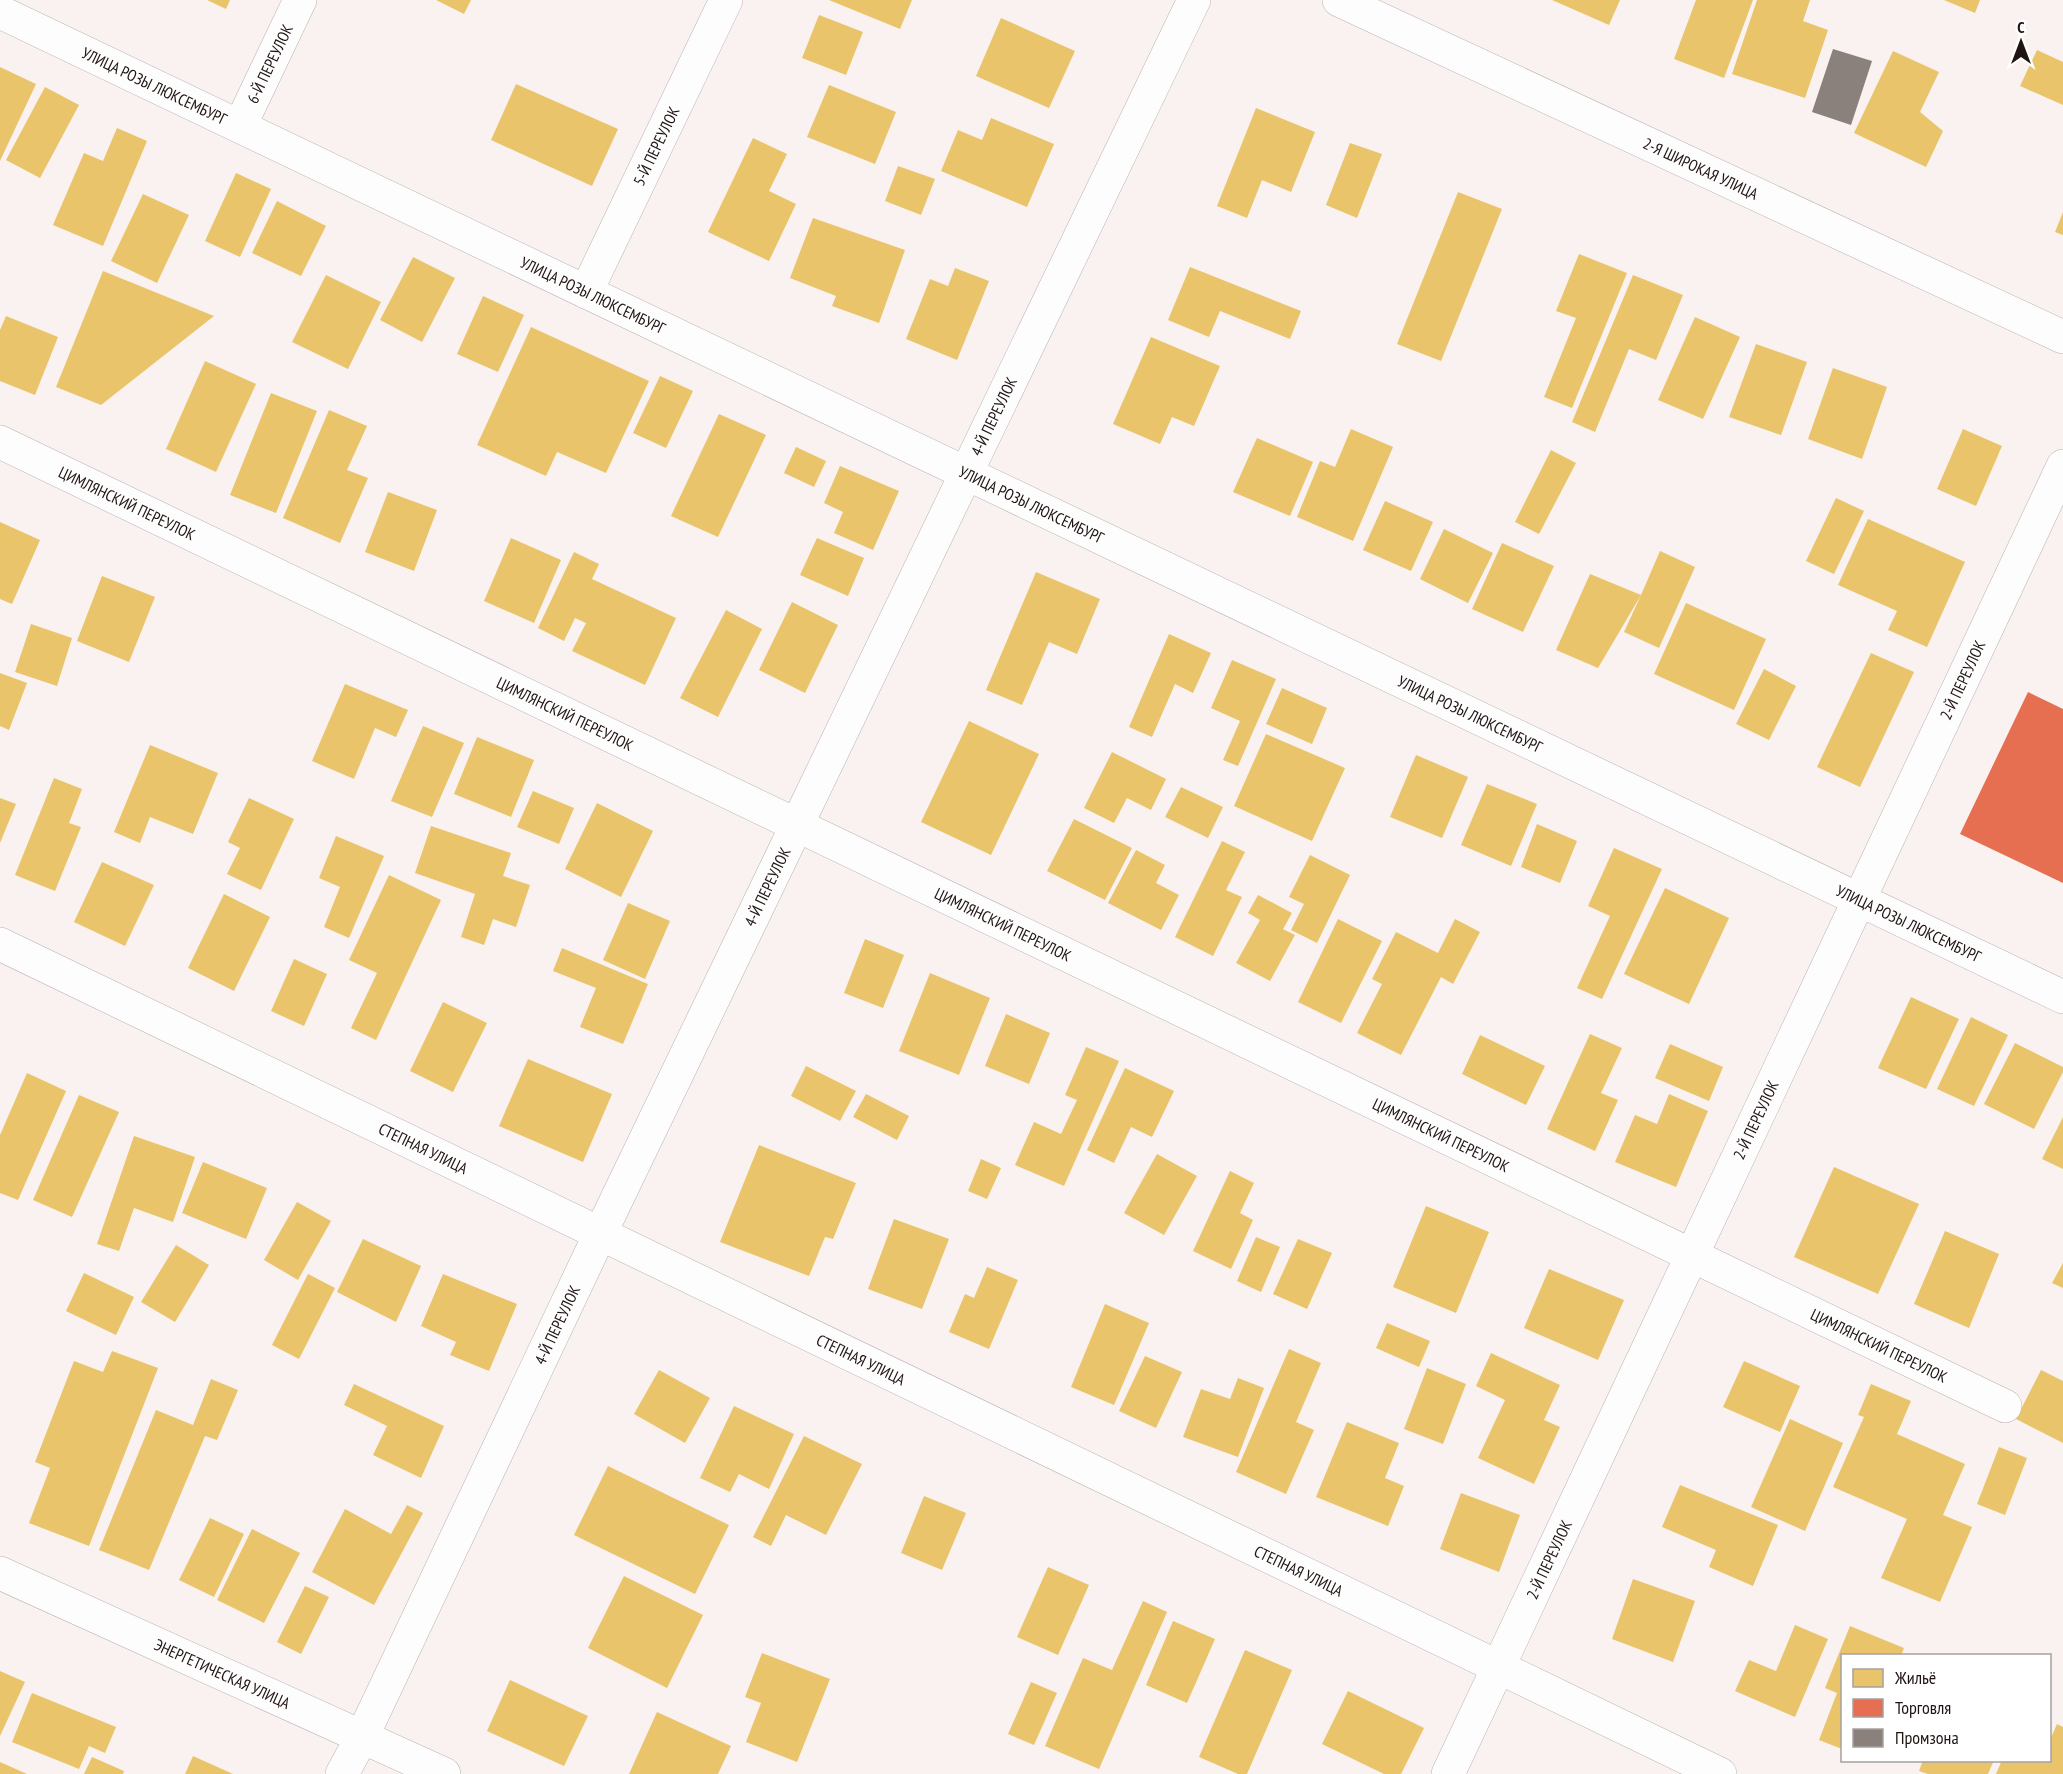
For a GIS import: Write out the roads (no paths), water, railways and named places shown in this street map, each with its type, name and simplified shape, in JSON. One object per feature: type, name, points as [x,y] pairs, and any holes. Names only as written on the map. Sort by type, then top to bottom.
[{"type":"street","name":"6-Й ПЕРЕУЛОК","points":[[240,126],[300,0]]},
{"type":"street","name":"5-Й ПЕРЕУЛОК","points":[[586,292],[726,0]]},
{"type":"street","name":"4-Й ПЕРЕУЛОК","points":[[342,1774],[362,1737],[600,1234],[1194,0]]},
{"type":"street","name":"2-Я ШИРОКАЯ УЛИЦА","points":[[1339,0],[2063,337]]},
{"type":"street","name":"УЛИЦА РОЗЫ ЛЮКСЕМБУРГ","points":[[0,12],[2063,997]]},
{"type":"street","name":"ЦИМЛЯНСКИЙ ПЕРЕУЛОК","points":[[0,442],[2006,1406]]},
{"type":"street","name":"2-Й ПЕРЕУЛОК","points":[[1448,1774],[2063,466]]},
{"type":"street","name":"СТЕПНАЯ УЛИЦА","points":[[0,944],[1720,1774]]},
{"type":"street","name":"ЭНЕРГЕТИЧЕСКАЯ УЛИЦА","points":[[0,1573],[444,1774]]}]
